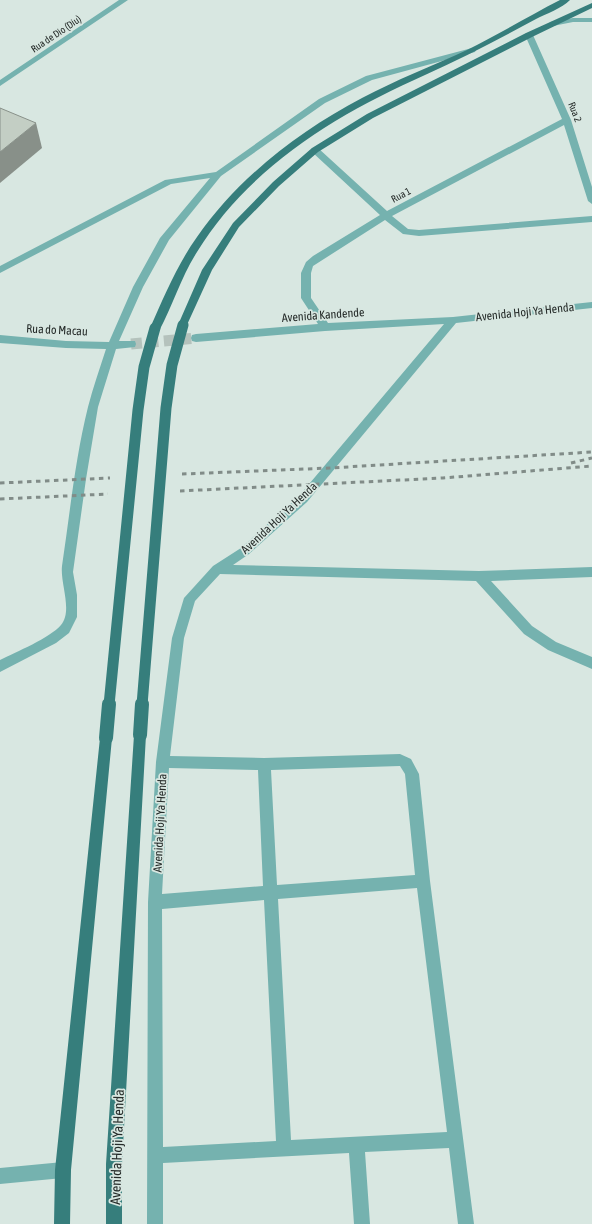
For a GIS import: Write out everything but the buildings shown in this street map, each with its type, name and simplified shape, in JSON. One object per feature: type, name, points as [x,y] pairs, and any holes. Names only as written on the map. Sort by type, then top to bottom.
[{"type":"main road","points":[[62,1224],[63,1170],[138,410],[144,367],[155,328],[179,273],[208,227],[244,187],[284,150],[331,118],[378,93],[472,50],[566,0]]},
{"type":"main road","points":[[316,150],[370,116],[529,35],[592,5]]},
{"type":"main road","name":"Avenida Hoji Ya Henda","points":[[114,1224],[114,1164],[140,735],[166,408],[172,365],[183,325],[207,270],[236,225],[276,184],[316,150]]},
{"type":"street","name":"Rua de Dio (Diu)","points":[[0,84],[124,0]]},
{"type":"street","points":[[552,24],[573,20],[592,20]]},
{"type":"street","name":"Rua 2","points":[[529,35],[567,120],[592,201]]},
{"type":"street","points":[[0,666],[52,639],[65,629],[71,617],[71,595],[67,572],[80,479],[93,407],[112,346],[138,287],[165,238],[218,174],[322,101],[369,78],[472,50]]},
{"type":"street","name":"Rua 1","points":[[325,327],[306,298],[306,273],[309,264],[326,250],[387,215],[567,120]]},
{"type":"street","points":[[316,150],[392,221],[406,232],[419,233],[592,219]]},
{"type":"street","points":[[0,270],[168,182],[218,174]]},
{"type":"street","name":"Avenida Hoji Ya Henda","points":[[155,1224],[155,902],[163,762],[178,638],[190,598],[217,570],[245,551],[303,499],[330,468],[389,394],[453,320],[592,305]]},
{"type":"street","name":"Avenida Kandende","points":[[196,338],[325,327],[453,320]]},
{"type":"street","name":"Rua do Macau","points":[[0,339],[112,346]]},
{"type":"street","points":[[112,346],[131,344]]},
{"type":"street","points":[[217,570],[479,576],[592,572]]},
{"type":"street","points":[[479,576],[528,630],[552,646],[592,662]]},
{"type":"street","points":[[163,762],[264,764],[400,760],[406,762],[412,774],[423,881],[466,1224]]},
{"type":"street","points":[[264,764],[284,1149]]},
{"type":"street","points":[[155,902],[423,881]]},
{"type":"street","points":[[155,1155],[455,1140]]},
{"type":"street","points":[[356,1145],[362,1224]]},
{"type":"street","points":[[0,1176],[63,1170]]},
{"type":"tunnel","points":[[131,344],[196,338]]},
{"type":"railway","points":[[182,474],[330,468],[592,452]]},
{"type":"railway","points":[[571,463],[592,458]]},
{"type":"railway","points":[[180,491],[443,478],[592,466]]},
{"type":"railway","points":[[0,483],[110,478]]},
{"type":"railway","points":[[0,499],[108,494]]}]
